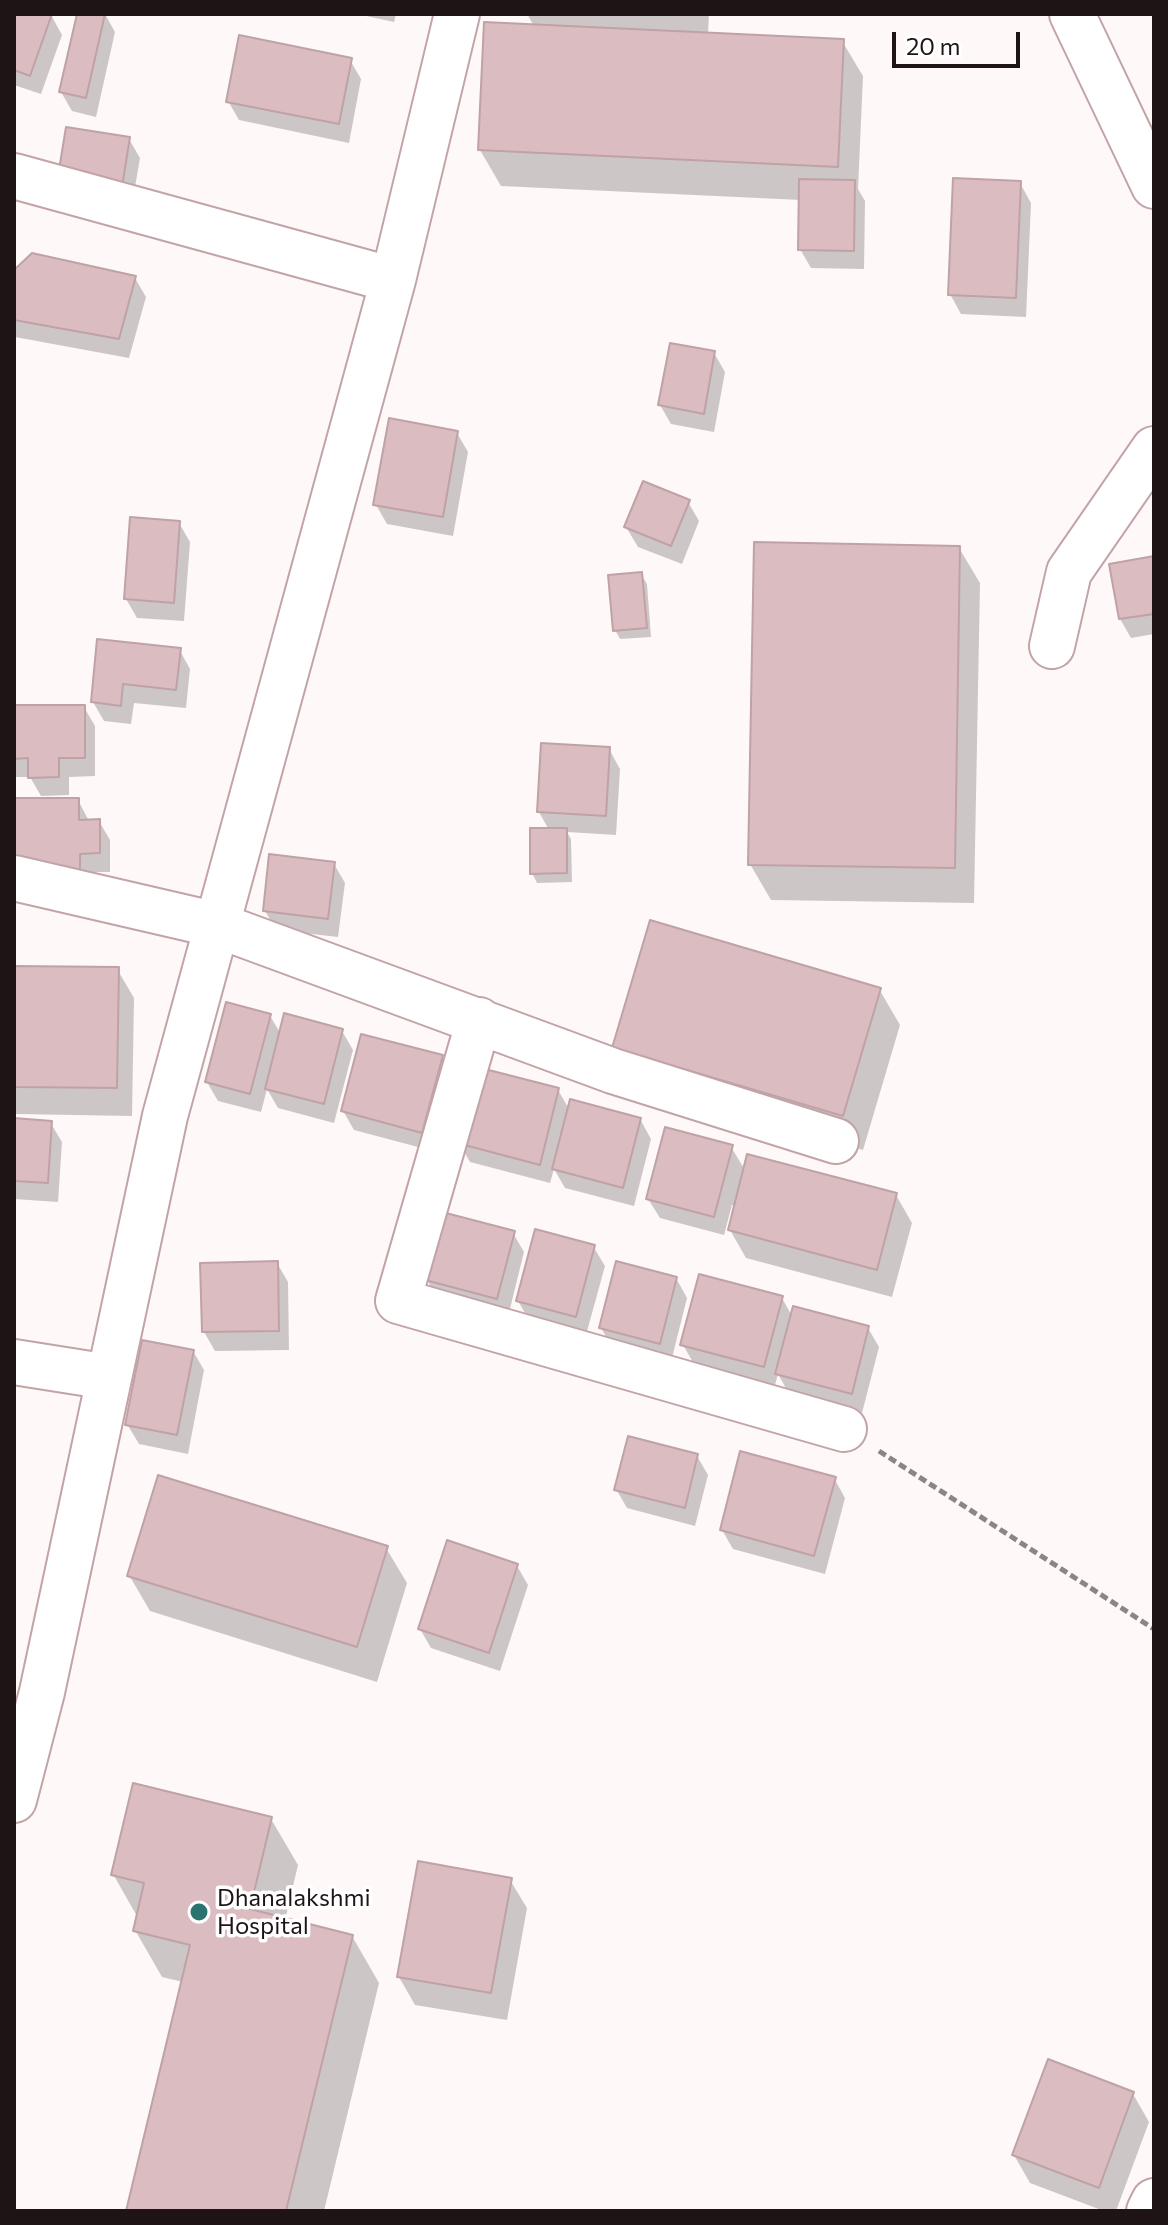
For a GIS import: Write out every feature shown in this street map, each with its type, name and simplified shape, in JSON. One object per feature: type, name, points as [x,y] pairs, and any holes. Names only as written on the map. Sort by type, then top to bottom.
[{"type":"street","points":[[14,1800],[42,1692],[165,1116],[393,280],[457,14]]},
{"type":"street","points":[[1072,14],[1153,180]]},
{"type":"street","points":[[14,176],[393,280]]},
{"type":"street","points":[[1052,646],[1069,572],[1154,449]]},
{"type":"street","points":[[14,878],[217,925],[613,1071],[836,1141]]},
{"type":"street","points":[[479,1020],[398,1301],[844,1429]]},
{"type":"street","points":[[14,1362],[109,1377]]},
{"type":"street","points":[[1149,2211],[1154,2201]]},
{"type":"path","points":[[844,1429],[1154,1629]]},
{"type":"building","points":[[14,14],[52,14],[30,76],[14,70]]},
{"type":"building","points":[[77,14],[105,14],[86,98],[59,92]]},
{"type":"building","points":[[484,22],[844,39],[838,167],[478,150]]},
{"type":"building","points":[[239,35],[352,58],[339,124],[226,102]]},
{"type":"building","points":[[66,127],[130,137],[122,187],[58,176]]},
{"type":"building","points":[[953,178],[1021,181],[1016,298],[948,295]]},
{"type":"building","points":[[799,179],[855,180],[854,251],[798,250]]},
{"type":"building","points":[[32,253],[136,276],[119,339],[14,320],[14,270]]},
{"type":"building","points":[[670,343],[715,351],[704,414],[658,405]]},
{"type":"building","points":[[389,418],[458,431],[443,517],[373,505]]},
{"type":"building","points":[[643,481],[690,500],[671,546],[624,527]]},
{"type":"building","points":[[130,517],[180,521],[174,603],[124,599]]},
{"type":"building","points":[[754,542],[960,546],[955,868],[748,865]]},
{"type":"building","points":[[1154,556],[1154,614],[1119,619],[1109,564]]},
{"type":"building","points":[[642,572],[647,628],[613,631],[608,575]]},
{"type":"building","points":[[97,639],[181,648],[176,690],[123,684],[121,706],[91,702]]},
{"type":"building","points":[[14,705],[85,705],[85,758],[59,758],[59,777],[28,778],[28,758],[14,759]]},
{"type":"building","points":[[541,743],[610,747],[606,816],[537,812]]},
{"type":"building","points":[[14,798],[79,798],[79,820],[100,819],[100,853],[80,854],[80,870],[14,870]]},
{"type":"building","points":[[530,828],[567,828],[567,873],[530,874]]},
{"type":"building","points":[[269,854],[335,862],[328,919],[263,911]]},
{"type":"building","points":[[650,920],[881,988],[843,1116],[612,1048]]},
{"type":"building","points":[[14,966],[119,967],[117,1088],[14,1087]]},
{"type":"building","points":[[226,1002],[271,1014],[250,1094],[205,1082]]},
{"type":"building","points":[[284,1013],[343,1029],[324,1104],[265,1089]]},
{"type":"building","points":[[361,1034],[443,1055],[422,1133],[341,1111]]},
{"type":"building","points":[[477,1067],[559,1088],[540,1165],[457,1143]]},
{"type":"building","points":[[570,1099],[641,1118],[623,1188],[552,1169]]},
{"type":"building","points":[[14,1118],[52,1121],[48,1183],[14,1181]]},
{"type":"building","points":[[665,1127],[733,1145],[714,1217],[646,1199]]},
{"type":"building","points":[[747,1154],[897,1193],[877,1270],[728,1230]]},
{"type":"building","points":[[442,1212],[515,1231],[497,1299],[425,1280]]},
{"type":"building","points":[[535,1229],[595,1245],[576,1317],[516,1301]]},
{"type":"building","points":[[278,1261],[279,1331],[202,1332],[200,1263]]},
{"type":"building","points":[[616,1261],[677,1277],[660,1344],[599,1328]]},
{"type":"building","points":[[699,1274],[783,1296],[764,1367],[680,1345]]},
{"type":"building","points":[[793,1306],[869,1326],[852,1394],[775,1374]]},
{"type":"building","points":[[142,1340],[194,1350],[177,1435],[125,1425]]},
{"type":"building","points":[[628,1436],[698,1454],[685,1508],[614,1490]]},
{"type":"building","points":[[740,1451],[836,1477],[814,1556],[720,1530]]},
{"type":"building","points":[[158,1475],[388,1546],[357,1647],[127,1576]]},
{"type":"building","points":[[447,1540],[518,1564],[489,1653],[418,1629]]},
{"type":"building","points":[[133,1783],[272,1817],[250,1909],[353,1935],[286,2211],[126,2211],[190,1945],[133,1931],[144,1883],[111,1875]]},
{"type":"building","points":[[418,1861],[512,1878],[491,1993],[397,1977]]},
{"type":"building","points":[[1048,2059],[1134,2092],[1099,2188],[1012,2155]]},
{"type":"place","name":"Dhanalakshmi Hospital","points":[[199,1912]]}]
